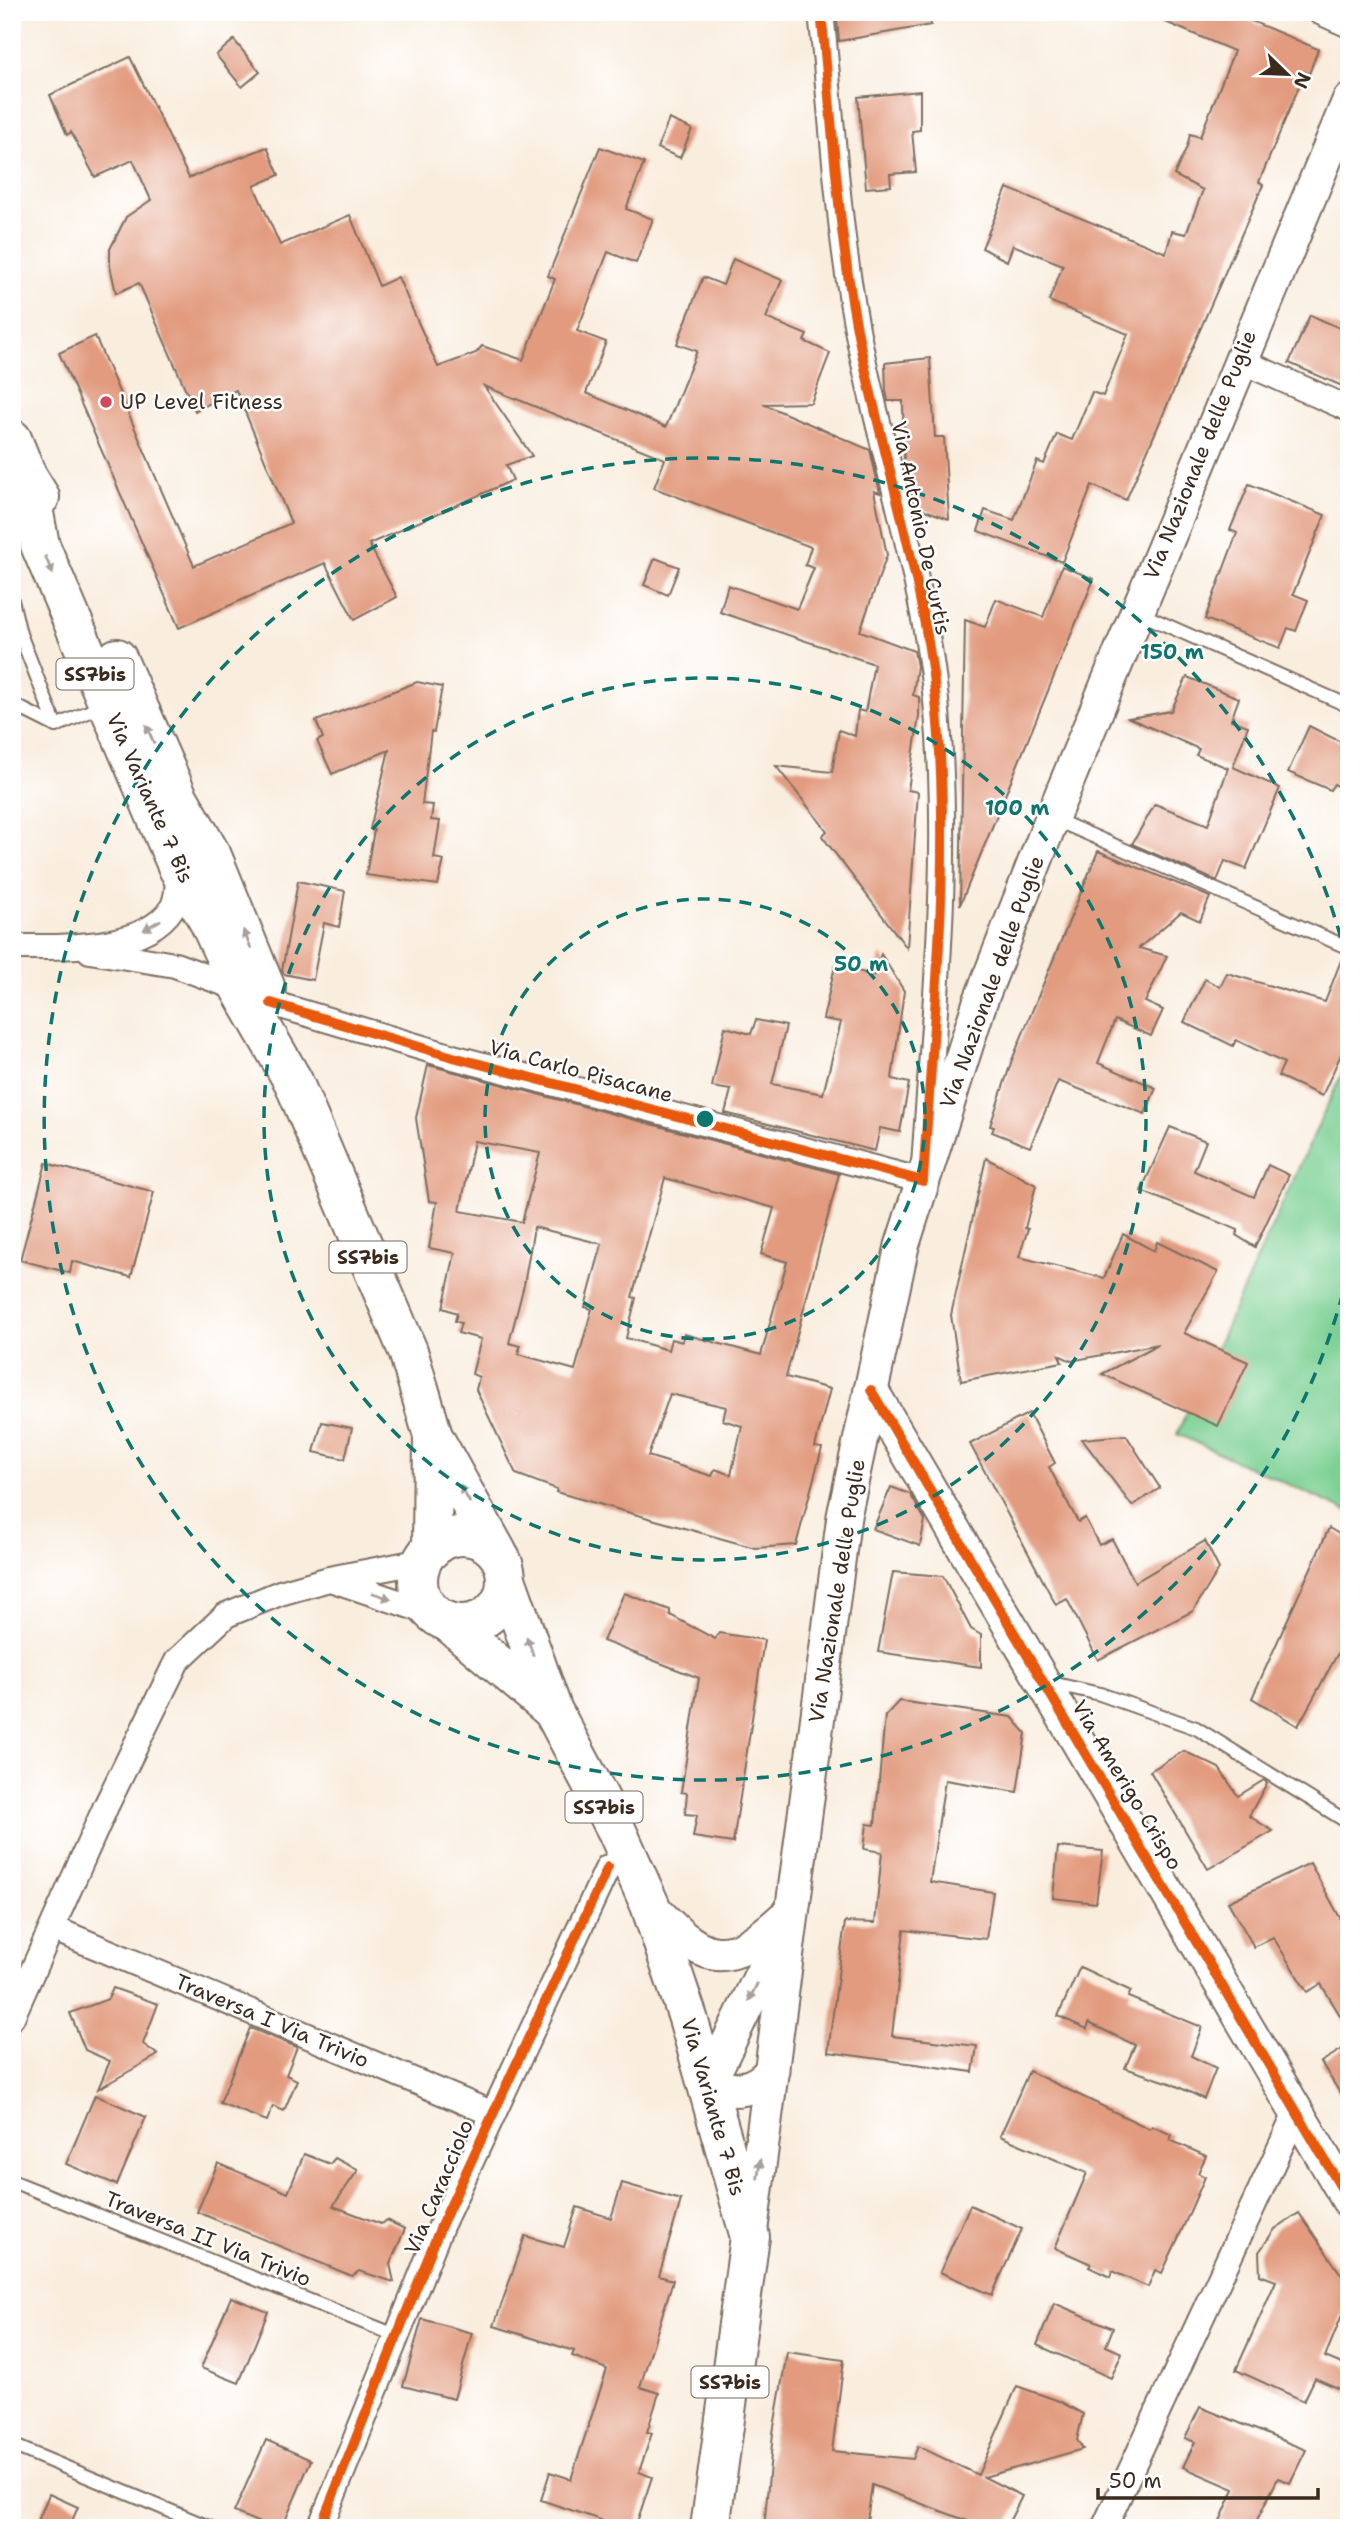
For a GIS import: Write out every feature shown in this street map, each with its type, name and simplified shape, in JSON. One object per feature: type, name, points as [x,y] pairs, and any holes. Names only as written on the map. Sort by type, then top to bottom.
[{"type":"main road","name":"Via Nazionale delle Puglie","points":[[750,2236],[845,1516],[902,1245],[980,1002],[1239,360],[1349,102]]},
{"type":"main road","name":"Via Variante 7 Bis","points":[[12,439],[40,545],[178,867],[255,996]]},
{"type":"main road","name":"Via Variante 7 Bis","points":[[20,473],[64,537],[178,797],[212,856],[255,996],[408,1351],[433,1436],[502,1565],[553,1711],[617,1831],[650,1905],[750,2236],[710,2528]]},
{"type":"main road","name":"Via Variante 7 Bis","points":[[178,797],[209,922]]},
{"type":"main road","name":"Via Amerigo Crispo","points":[[871,1390],[1349,2201]]},
{"type":"main road","name":"Via Variante 7 Bis","points":[[427,1555],[433,1436]]},
{"type":"main road","points":[[427,1555],[443,1540],[465,1536],[486,1543],[502,1565],[505,1593],[488,1616],[468,1623],[441,1617]]},
{"type":"main road","name":"SS7bis","points":[[427,1555],[419,1574],[420,1590],[441,1617]]},
{"type":"main road","name":"Via Variante 7 Bis","points":[[441,1617],[553,1711]]},
{"type":"main road","points":[[650,1905],[677,1934],[700,1949],[724,1954],[750,1947],[793,1909]]},
{"type":"main road","name":"Via Nazionale delle Puglie","points":[[707,2087],[793,1909]]},
{"type":"main road","points":[[707,2087],[744,2090],[762,2082],[772,2070]]},
{"type":"street","name":"Via Antonio De Curtis","points":[[821,12],[832,144],[862,352],[915,568],[936,701],[943,871],[923,1181]]},
{"type":"street","points":[[1320,12],[1349,24]]},
{"type":"street","points":[[1239,360],[1349,409]]},
{"type":"street","points":[[12,947],[61,947],[111,942],[153,927],[174,905],[178,867]]},
{"type":"street","points":[[176,965],[192,959],[204,946],[209,922]]},
{"type":"street","name":"Via Carlo Pisacane","points":[[61,947],[176,965],[255,996],[453,1058],[923,1181]]},
{"type":"street","points":[[12,2017],[106,1806],[177,1661],[226,1615],[280,1593],[427,1555]]},
{"type":"street","points":[[329,1579],[441,1617]]},
{"type":"street","name":"Via Caracciolo","points":[[320,2528],[441,2226],[491,2113],[608,1867]]},
{"type":"street","name":"Traversa I Via Trivio","points":[[52,1928],[491,2113]]},
{"type":"street","points":[[1104,2528],[1297,2111]]},
{"type":"lane","points":[[12,600],[20,634],[56,726]]},
{"type":"lane","points":[[1136,612],[1349,706]]},
{"type":"lane","points":[[12,704],[56,726],[108,704]]},
{"type":"lane","points":[[1052,818],[1349,948]]},
{"type":"lane","points":[[1044,1681],[1100,1694],[1196,1728],[1349,1823]]},
{"type":"lane","name":"Traversa II Via Trivio","points":[[12,2181],[390,2333]]},
{"type":"lane","points":[[12,2445],[211,2528]]},
{"type":"green space","points":[[1349,1058],[1349,1512],[1177,1434]]},
{"type":"building","points":[[836,12],[930,12],[931,25],[839,41]]},
{"type":"building","points":[[1142,12],[1230,12],[1318,49],[1309,74],[1305,72],[1259,182],[1263,185],[1126,500],[1092,485],[1062,562],[978,531],[985,510],[1014,520],[1037,461],[1044,464],[1057,434],[1072,440],[1092,392],[1103,396],[1128,334],[1049,301],[1063,265],[1013,245],[1007,261],[982,248],[1007,188],[1166,253],[1172,231],[1186,234],[1203,190],[1174,175],[1190,134],[1200,137],[1234,51]]},
{"type":"building","points":[[234,40],[260,72],[242,87],[216,55]]},
{"type":"building","points":[[130,57],[189,178],[267,147],[279,175],[254,186],[280,245],[350,215],[379,286],[398,277],[438,367],[476,353],[482,346],[523,360],[555,279],[548,276],[600,147],[644,163],[626,209],[653,219],[636,263],[608,252],[577,331],[606,342],[586,393],[666,427],[697,351],[677,344],[703,277],[723,285],[733,259],[782,280],[766,318],[807,335],[804,341],[830,353],[811,403],[763,404],[870,450],[880,493],[874,491],[887,555],[860,631],[914,651],[917,666],[913,695],[919,697],[919,716],[908,790],[918,792],[907,948],[822,836],[827,831],[776,766],[832,772],[839,730],[855,736],[858,710],[865,712],[874,664],[720,612],[728,585],[797,609],[814,568],[805,565],[811,547],[654,488],[665,459],[484,386],[532,456],[506,465],[513,480],[369,544],[397,597],[354,620],[325,563],[179,628],[59,353],[95,336],[194,566],[291,523],[236,390],[195,411],[139,283],[116,293],[110,266],[110,249],[126,217],[151,200],[133,160],[95,177],[71,132],[67,135],[50,95]]},
{"type":"building","points":[[920,91],[920,130],[912,131],[916,172],[890,174],[891,186],[866,188],[858,97]]},
{"type":"building","points":[[669,119],[692,129],[680,158],[657,148]]},
{"type":"building","points":[[1310,315],[1349,332],[1349,389],[1289,363]]},
{"type":"building","points":[[930,358],[935,437],[944,437],[949,519],[914,506],[904,465],[903,401],[888,401],[886,391],[885,363]]},
{"type":"building","points":[[1249,484],[1325,515],[1293,594],[1308,600],[1296,631],[1288,628],[1280,648],[1205,619],[1237,533],[1230,530]]},
{"type":"building","points":[[655,558],[679,567],[668,595],[644,585]]},
{"type":"building","points":[[1062,566],[1094,579],[960,905],[965,620],[985,627],[996,599],[1043,617]]},
{"type":"building","points":[[1187,677],[1239,698],[1231,720],[1248,726],[1233,767],[1280,788],[1246,869],[1225,861],[1217,881],[1132,844],[1155,804],[1208,825],[1228,768],[1196,755],[1199,749],[1129,718],[1171,711]]},
{"type":"building","points":[[417,682],[442,687],[434,732],[431,731],[422,804],[433,805],[431,820],[440,821],[434,858],[444,860],[438,885],[366,875],[374,830],[370,829],[389,750],[332,774],[317,741],[323,738],[316,721]]},
{"type":"building","points":[[1309,726],[1349,746],[1349,792],[1334,784],[1330,790],[1288,772]]},
{"type":"building","points":[[1098,851],[1210,897],[1200,921],[1181,912],[1139,948],[1167,956],[1145,1002],[1163,1010],[1151,1036],[1115,1020],[1098,1063],[1156,1088],[1145,1114],[1058,1081],[1030,1147],[992,1132],[994,1127],[990,1126],[1012,1060]]},
{"type":"building","points":[[298,881],[345,891],[339,927],[324,923],[313,980],[284,974],[282,971]]},
{"type":"building","points":[[881,954],[904,991],[892,1079],[909,1083],[900,1132],[880,1128],[875,1151],[725,1113],[731,1090],[712,1087],[725,1027],[751,1034],[756,1020],[786,1026],[772,1084],[823,1094],[841,1022],[823,1019],[835,966],[874,975]]},
{"type":"building","points":[[1343,955],[1349,957],[1349,1037],[1322,1096],[1278,1076],[1284,1063],[1236,1040],[1233,1046],[1184,1022],[1205,979],[1220,987],[1227,973],[1325,1002]]},
{"type":"building","points":[[428,1065],[839,1174],[786,1377],[830,1389],[815,1447],[822,1448],[796,1545],[755,1548],[556,1492],[557,1489],[516,1474],[476,1390],[479,1377],[472,1374],[481,1339],[458,1333],[461,1323],[455,1321],[457,1313],[443,1308],[455,1253],[429,1248],[437,1202],[429,1201],[416,1118]],"holes":[[[474,1141],[540,1153],[522,1222],[460,1211]],[[665,1178],[774,1208],[761,1254],[787,1262],[761,1355],[684,1334],[682,1342],[671,1339],[668,1350],[626,1338],[636,1298],[632,1297]],[[534,1227],[602,1244],[585,1307],[592,1309],[575,1370],[518,1354],[520,1346],[509,1343],[524,1285]],[[670,1394],[726,1407],[723,1420],[742,1426],[731,1475],[715,1469],[712,1476],[648,1456]]]},
{"type":"building","points":[[1170,1127],[1206,1141],[1194,1171],[1254,1197],[1268,1165],[1289,1175],[1255,1247],[1236,1235],[1238,1230],[1141,1191]]},
{"type":"building","points":[[986,1158],[1036,1185],[1025,1228],[1028,1229],[1019,1257],[1104,1278],[1123,1234],[1154,1251],[1157,1242],[1218,1272],[1184,1333],[1248,1362],[1218,1426],[1102,1374],[1159,1344],[1071,1361],[1059,1355],[1062,1362],[961,1381],[951,1315]]},
{"type":"building","points":[[46,1163],[154,1192],[131,1277],[72,1261],[70,1273],[20,1260]]},
{"type":"building","points":[[1029,1413],[1055,1463],[1049,1467],[1078,1522],[1085,1518],[1099,1545],[1112,1539],[1135,1582],[1205,1541],[1219,1569],[1193,1611],[1098,1660],[1067,1599],[1056,1605],[970,1444]]},
{"type":"building","points":[[322,1422],[352,1428],[345,1459],[314,1452]]},
{"type":"building","points":[[1126,1435],[1160,1488],[1132,1506],[1082,1439]]},
{"type":"building","points":[[891,1487],[910,1494],[925,1520],[920,1546],[873,1529]]},
{"type":"building","points":[[1329,1528],[1349,1540],[1349,1633],[1298,1726],[1252,1698]]},
{"type":"building","points":[[893,1572],[943,1576],[971,1629],[981,1635],[981,1667],[878,1652]]},
{"type":"building","points":[[624,1593],[670,1610],[670,1615],[715,1639],[719,1633],[764,1640],[733,1843],[693,1837],[697,1815],[685,1814],[687,1793],[681,1792],[699,1678],[603,1641]]},
{"type":"building","points":[[899,1701],[1012,1717],[1026,1733],[1017,1792],[945,1780],[930,1882],[993,1892],[986,1939],[904,1930],[892,2036],[977,2046],[973,2072],[828,2052],[845,1922],[875,1923],[882,1852],[864,1849],[867,1824],[875,1825],[885,1716]]},
{"type":"building","points":[[1184,1751],[1219,1768],[1238,1796],[1264,1780],[1267,1783],[1249,1816],[1273,1831],[1208,1869],[1150,1771]]},
{"type":"building","points":[[1058,1847],[1103,1851],[1096,1903],[1053,1898]]},
{"type":"building","points":[[1310,1863],[1349,1934],[1349,2030],[1321,1984],[1307,1992],[1273,1937],[1254,1947],[1228,1902]]},
{"type":"building","points":[[1080,1967],[1131,1991],[1128,1997],[1202,2027],[1191,2056],[1216,2068],[1204,2099],[1170,2083],[1125,2068],[1135,2045],[1089,2023],[1087,2029],[1058,2016]]},
{"type":"building","points":[[113,1988],[158,2004],[143,2044],[158,2055],[98,2089],[110,2061],[85,2050],[70,2013],[108,1999]]},
{"type":"building","points":[[250,2028],[297,2047],[286,2075],[297,2080],[284,2111],[273,2106],[267,2121],[220,2103]]},
{"type":"building","points":[[1349,2045],[1349,2108],[1321,2062]]},
{"type":"building","points":[[1029,2071],[1150,2129],[1152,2126],[1172,2135],[1170,2140],[1206,2156],[1198,2173],[1205,2177],[1181,2232],[1162,2273],[1155,2270],[1148,2287],[1112,2271],[1110,2277],[1089,2267],[1091,2264],[1055,2248],[1087,2173],[1000,2136]]},
{"type":"building","points":[[95,2095],[146,2117],[117,2185],[66,2164]]},
{"type":"building","points":[[304,2154],[330,2164],[335,2158],[358,2170],[333,2206],[381,2224],[386,2220],[405,2229],[390,2264],[394,2282],[359,2271],[352,2276],[197,2212],[218,2163],[288,2193]]},
{"type":"building","points":[[622,2183],[681,2200],[659,2276],[673,2280],[640,2387],[659,2393],[647,2432],[652,2433],[639,2472],[652,2477],[635,2528],[598,2528],[601,2520],[541,2500],[550,2472],[571,2479],[607,2369],[572,2356],[574,2351],[494,2326],[525,2236],[564,2247],[577,2207],[611,2218]]},
{"type":"building","points":[[970,2205],[1022,2229],[992,2295],[940,2272]]},
{"type":"building","points":[[1299,2213],[1349,2286],[1349,2298],[1325,2357],[1349,2367],[1349,2393],[1315,2378],[1304,2401],[1236,2370],[1276,2281],[1260,2275],[1259,2252],[1275,2229]]},
{"type":"building","points":[[231,2297],[268,2312],[239,2383],[201,2368]]},
{"type":"building","points":[[1054,2303],[1113,2328],[1106,2346],[1122,2353],[1111,2378],[1037,2345]]},
{"type":"building","points":[[422,2319],[472,2333],[454,2399],[403,2386]]},
{"type":"building","points":[[787,2352],[844,2360],[832,2451],[913,2459],[918,2446],[978,2475],[1017,2386],[1059,2401],[1083,2414],[1077,2440],[1083,2449],[984,2477],[1022,2496],[1006,2528],[986,2528],[872,2485],[866,2528],[764,2528],[773,2433]]},
{"type":"building","points":[[1200,2407],[1306,2450],[1290,2483],[1278,2478],[1253,2528],[1217,2528],[1234,2489],[1183,2467],[1195,2442],[1185,2438]]},
{"type":"building","points":[[266,2440],[311,2460],[282,2528],[271,2528],[234,2512]]},
{"type":"building","points":[[49,2494],[78,2507],[69,2528],[35,2528]]},
{"type":"cycle path","points":[[271,1003],[453,1057],[923,1181],[942,881],[936,701],[914,570],[854,312],[842,227],[821,12]]},
{"type":"cycle path","points":[[871,1390],[1349,2201]]},
{"type":"cycle path","points":[[320,2528],[441,2226],[608,1867]]},
{"type":"place","name":"UP Level Fitness","points":[[106,402]]}]
